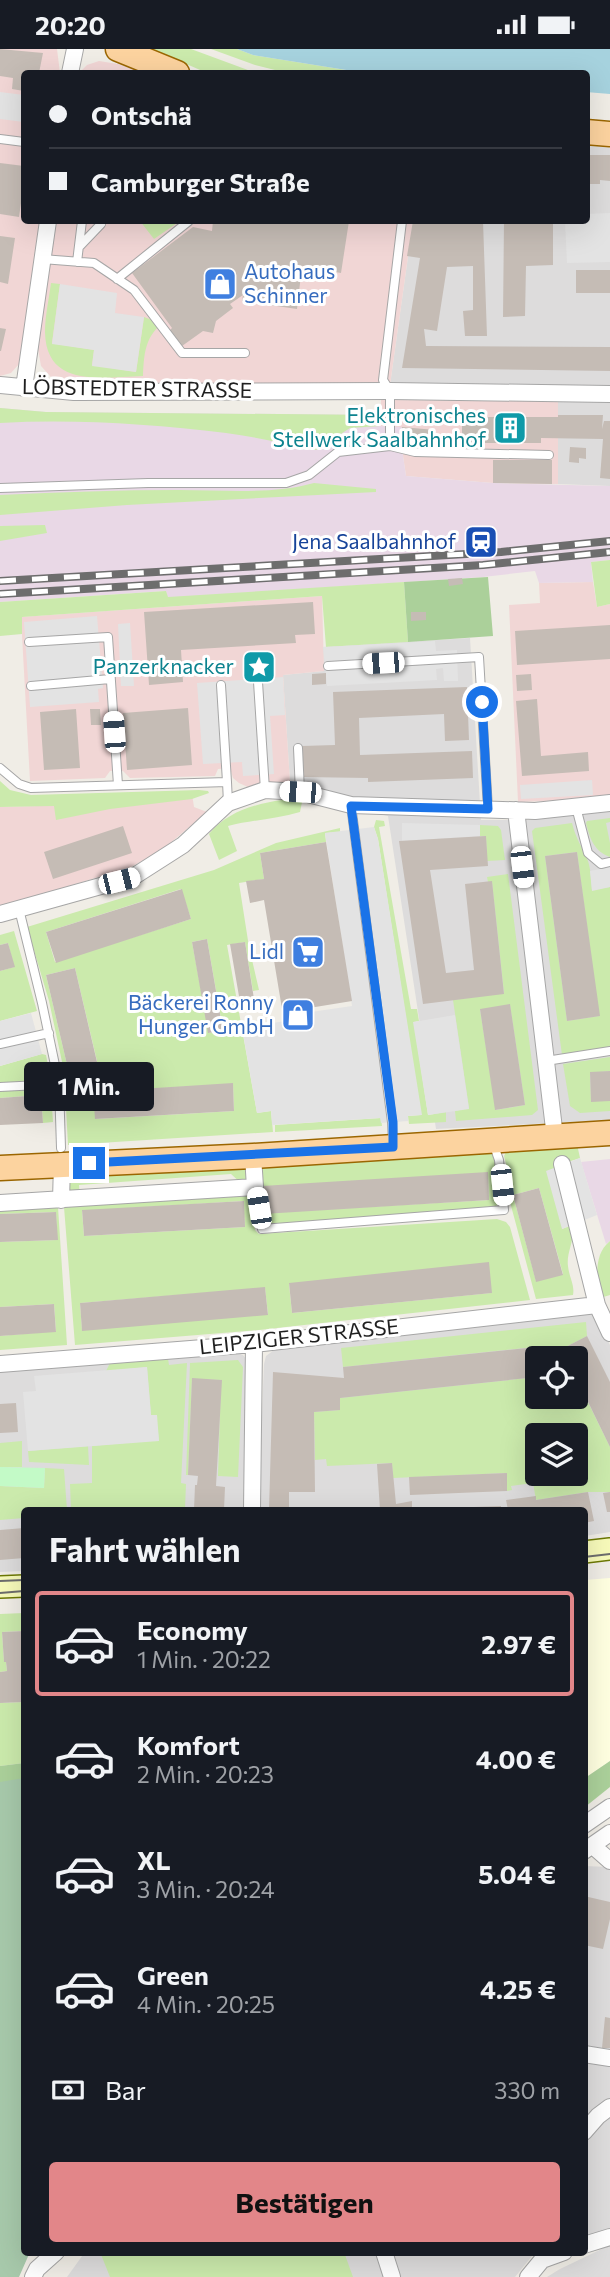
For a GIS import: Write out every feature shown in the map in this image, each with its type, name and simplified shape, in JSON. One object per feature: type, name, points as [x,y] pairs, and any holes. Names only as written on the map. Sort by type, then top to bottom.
[{"type":"main road","points":[[118,49],[170,70]]},
{"type":"main road","points":[[590,132],[610,134]]},
{"type":"main road","points":[[0,1168],[62,1156],[253,1156],[610,1133]]},
{"type":"street","points":[[71,70],[75,49]]},
{"type":"street","points":[[24,388],[48,224]]},
{"type":"street","name":"LÖBSTEDTER STRASSE","points":[[0,385],[74,392],[390,391],[610,394]]},
{"type":"street","points":[[0,915],[133,877],[183,845],[228,803],[265,790],[300,792],[351,806],[516,810],[610,803]]},
{"type":"street","points":[[516,810],[555,1137]]},
{"type":"street","points":[[61,1200],[62,1156]]},
{"type":"street","points":[[0,1203],[256,1187],[253,1156]]},
{"type":"street","points":[[562,1164],[597,1305],[610,1333]]},
{"type":"street","name":"LEIPZIGER STRASSE","points":[[0,1364],[254,1343],[597,1305]]},
{"type":"street","points":[[253,1507],[254,1343]]},
{"type":"street","points":[[588,1552],[610,1549]]},
{"type":"street","points":[[0,1587],[21,1586]]},
{"type":"street","points":[[588,1822],[610,1807]]},
{"type":"street","points":[[610,1833],[589,1848],[610,1861]]},
{"type":"street","points":[[588,2055],[610,2058]]},
{"type":"street","points":[[588,2127],[610,2107]]},
{"type":"street","points":[[588,2244],[610,2237]]},
{"type":"street","points":[[33,2277],[37,2269],[52,2256]]},
{"type":"street","points":[[385,2256],[392,2277]]},
{"type":"street","points":[[528,2277],[543,2256]]},
{"type":"lane","points":[[0,139],[21,142]]},
{"type":"lane","points":[[77,262],[82,224]]},
{"type":"lane","points":[[78,247],[101,224]]},
{"type":"lane","points":[[117,279],[185,224]]},
{"type":"lane","points":[[390,446],[390,391],[383,380],[402,224]]},
{"type":"lane","points":[[42,259],[94,263],[134,290],[181,353],[245,353]]},
{"type":"lane","points":[[0,488],[148,482],[286,483],[309,475],[338,452],[390,446],[415,451],[550,454]]},
{"type":"lane","points":[[29,642],[108,637],[118,785]]},
{"type":"lane","points":[[328,666],[479,657],[488,809]]},
{"type":"lane","points":[[31,686],[110,679]]},
{"type":"lane","points":[[257,682],[265,790]]},
{"type":"lane","points":[[221,685],[228,803]]},
{"type":"lane","points":[[299,748],[300,792]]},
{"type":"lane","points":[[0,768],[19,784],[31,788],[227,782]]},
{"type":"lane","points":[[351,806],[393,1122],[393,1147]]},
{"type":"lane","points":[[576,807],[588,853],[601,864],[610,862]]},
{"type":"lane","points":[[19,909],[49,1033],[58,1084],[62,1156]]},
{"type":"lane","points":[[0,1044],[49,1033]]},
{"type":"lane","points":[[546,1061],[610,1051]]},
{"type":"lane","points":[[0,1087],[58,1084]]},
{"type":"lane","points":[[256,1187],[262,1229],[504,1210],[499,1160],[492,1140]]},
{"type":"shaded area","points":[[0,49],[57,49],[60,70],[21,70],[21,224],[41,224],[19,364],[11,373],[0,376]]},
{"type":"shaded area","points":[[99,61],[135,70],[82,70]]},
{"type":"shaded area","points":[[0,92],[21,95],[21,122],[0,119]]},
{"type":"shaded area","points":[[590,146],[610,148],[610,386],[390,385],[413,224],[590,224]]},
{"type":"shaded area","points":[[610,213],[610,262],[567,263],[565,224],[590,224],[590,214]]},
{"type":"shaded area","points":[[56,224],[413,224],[390,385],[71,383],[51,377],[41,366],[38,349]]},
{"type":"shaded area","points":[[60,284],[117,293],[115,313],[144,317],[136,372],[92,366],[94,350],[52,344]]},
{"type":"shaded area","points":[[381,400],[558,401],[558,484],[493,483],[406,476],[401,442],[402,428],[380,426]]},
{"type":"shaded area","points":[[558,401],[610,402],[610,486],[558,484]]},
{"type":"shaded area","points":[[0,408],[46,412],[380,415],[380,426],[402,427],[401,442],[406,476],[493,483],[610,486],[610,560],[591,562],[593,582],[539,583],[535,571],[483,577],[167,598],[166,591],[0,602]]},
{"type":"shaded area","points":[[593,582],[597,607],[610,604],[610,795],[592,799],[518,802],[509,605],[540,603],[539,583]]},
{"type":"shaded area","points":[[322,596],[324,671],[283,675],[290,782],[250,788],[233,778],[230,768],[218,769],[215,776],[130,778],[123,771],[110,771],[105,778],[30,781],[21,617]]},
{"type":"shaded area","points":[[97,616],[103,688],[98,689],[99,702],[30,707],[24,622]]},
{"type":"shaded area","points":[[130,623],[134,686],[121,686],[118,624]]},
{"type":"shaded area","points":[[470,638],[481,820],[531,820],[610,810],[610,1120],[436,1129],[388,816],[337,805],[290,782],[283,675],[324,671],[323,647]]},
{"type":"shaded area","points":[[435,641],[436,651],[457,650],[458,681],[444,681],[443,668],[436,669],[437,680],[327,686],[323,647]]},
{"type":"shaded area","points":[[283,677],[285,715],[270,716],[274,774],[243,776],[242,762],[203,764],[197,683]]},
{"type":"shaded area","points":[[592,780],[593,795],[521,799],[520,785]]},
{"type":"shaded area","points":[[192,794],[194,807],[207,812],[162,850],[131,867],[0,907],[0,807],[115,804]]},
{"type":"shaded area","points":[[402,823],[480,825],[480,836],[402,841]]},
{"type":"shaded area","points":[[374,827],[422,1115],[408,1116],[408,1121],[381,1123],[380,1118],[272,1125],[271,1111],[257,1113],[242,1028],[304,1018],[304,1013],[352,1006],[325,833]]},
{"type":"shaded area","points":[[610,867],[610,887],[592,891],[590,871]]},
{"type":"shaded area","points":[[31,1013],[42,1054],[0,1066],[0,1021]]},
{"type":"shaded area","points":[[455,1015],[469,1109],[428,1115],[413,1022]]},
{"type":"shaded area","points":[[580,1158],[597,1215],[562,1229],[546,1171]]},
{"type":"shaded area","points":[[610,1159],[610,1241],[606,1244],[581,1162]]},
{"type":"shaded area","points":[[592,1314],[597,1318],[610,1345],[610,1532],[588,1536],[588,1507],[258,1507],[266,1356],[274,1350]]},
{"type":"shaded area","points":[[237,1353],[243,1355],[249,1368],[243,1507],[21,1507],[21,1571],[0,1572],[0,1372]]},
{"type":"shaded area","points":[[147,1367],[151,1415],[157,1415],[159,1441],[28,1451],[23,1392],[36,1391],[34,1376]]},
{"type":"shaded area","points":[[610,1578],[610,1761],[588,1776],[588,1580]]},
{"type":"shaded area","points":[[21,1778],[21,2256],[28,2256],[19,2277],[0,2277],[0,1782]]},
{"type":"shaded area","points":[[588,1866],[610,1867],[610,2229],[588,2237]]},
{"type":"shaded area","points":[[610,2245],[610,2277],[547,2277],[560,2269]]},
{"type":"shaded area","points":[[82,2256],[532,2256],[515,2277],[67,2277]]},
{"type":"green space","points":[[152,49],[191,49],[248,70],[200,70]]},
{"type":"green space","points":[[211,49],[237,49],[253,55],[346,70],[275,70]]},
{"type":"green space","points":[[142,224],[176,224],[154,239]]},
{"type":"green space","points":[[51,283],[60,284],[52,343],[94,350],[92,365],[136,372],[144,317],[152,320],[158,327],[147,344],[143,376],[79,376],[55,363],[48,350],[45,332]]},
{"type":"green space","points":[[0,408],[46,412],[380,415],[380,426],[350,428],[316,450],[237,435],[170,427],[85,422],[0,423]]},
{"type":"green space","points":[[314,483],[376,489],[376,492],[127,505],[0,515],[0,495],[134,490],[247,491]]},
{"type":"green space","points":[[45,525],[47,533],[0,541],[0,526]]},
{"type":"green space","points":[[610,560],[610,604],[597,607],[591,562]]},
{"type":"green space","points":[[488,577],[493,636],[408,642],[404,582]]},
{"type":"green space","points":[[404,582],[408,642],[326,647],[322,596],[22,617],[22,634],[0,636],[0,602],[166,591],[168,597]]},
{"type":"green space","points":[[0,781],[10,790],[31,795],[199,790],[209,793],[192,799],[110,809],[56,820],[54,806],[0,807]]},
{"type":"green space","points":[[282,800],[302,802],[300,812],[228,826],[237,851],[219,860],[209,834],[216,826],[242,810]]},
{"type":"green space","points":[[610,818],[610,822],[606,823],[610,857],[594,844],[586,823]]},
{"type":"green space","points":[[376,820],[384,821],[385,826],[379,827],[411,1009],[417,1009],[419,1021],[414,1022],[428,1115],[446,1112],[446,1122],[409,1124],[408,1116],[421,1115],[374,827]]},
{"type":"green space","points":[[572,823],[588,861],[592,890],[610,887],[610,1048],[562,1055],[532,831],[535,828]],"holes":[[[577,852],[599,1016],[567,1021],[545,856]]]},
{"type":"green space","points":[[480,825],[498,826],[501,830],[505,860],[487,861],[486,836],[480,836]]},
{"type":"green space","points":[[340,828],[340,832],[325,833],[326,842],[260,853],[264,879],[239,883],[259,990],[253,991],[245,942],[227,945],[257,1113],[271,1111],[273,1132],[68,1145],[64,1071],[49,1001],[27,927],[214,870],[276,843]],"holes":[[[181,889],[191,919],[55,962],[46,932]],[[207,939],[223,1030],[209,1033],[192,942]],[[75,968],[97,1061],[68,1069],[46,975]],[[233,1084],[234,1111],[96,1119],[94,1092]]]},
{"type":"green space","points":[[508,874],[538,1110],[532,1115],[456,1121],[455,1111],[469,1108],[453,1000],[504,993],[492,882],[488,882],[487,877]],"holes":[[[510,1005],[525,1105],[496,1110],[480,1010]]]},
{"type":"green space","points":[[14,931],[37,1011],[0,1021],[0,971],[14,967],[8,943],[0,945],[0,935]]},
{"type":"green space","points":[[46,1055],[50,1075],[53,1122],[43,1123],[41,1095],[0,1098],[0,1066]]},
{"type":"green space","points":[[610,1057],[610,1071],[590,1073],[591,1101],[610,1101],[610,1111],[580,1113],[570,1106],[563,1064]]},
{"type":"green space","points":[[381,1118],[382,1126],[275,1132],[275,1125]]},
{"type":"green space","points":[[577,1144],[580,1158],[562,1164],[562,1229],[572,1225],[568,1261],[573,1295],[536,1299],[510,1202],[512,1188],[504,1156],[506,1152]],"holes":[[[539,1188],[563,1274],[536,1281],[513,1195]]]},
{"type":"green space","points":[[489,1149],[496,1165],[499,1200],[492,1209],[276,1224],[270,1223],[262,1215],[259,1166]],"holes":[[[488,1173],[489,1200],[263,1213],[262,1187]]]},
{"type":"green space","points":[[247,1168],[250,1178],[244,1186],[231,1174],[79,1185],[80,1197],[70,1193],[69,1188],[72,1176]]},
{"type":"green space","points":[[248,1196],[252,1199],[255,1230],[259,1234],[497,1219],[506,1222],[510,1227],[530,1300],[259,1330],[75,1345],[64,1207]],"holes":[[[243,1201],[245,1227],[84,1236],[82,1211]],[[289,1284],[491,1293],[292,1313]],[[265,1288],[268,1314],[82,1330],[80,1303]]]},
{"type":"green space","points":[[58,1207],[67,1345],[0,1350],[0,1336],[56,1331],[54,1304],[0,1307],[0,1242],[57,1240],[56,1212],[0,1214],[0,1211]]},
{"type":"green space","points":[[610,1241],[610,1295],[600,1298],[597,1275],[599,1260]]},
{"type":"green space","points":[[586,1322],[587,1336],[568,1346],[525,1346],[343,1367],[341,1348]]},
{"type":"green space","points":[[168,1359],[169,1365],[187,1363],[181,1483],[186,1484],[185,1507],[71,1507],[70,1484],[92,1483],[92,1446],[159,1440],[156,1415],[151,1415],[147,1367],[106,1371],[110,1363]]},
{"type":"green space","points":[[238,1360],[243,1367],[238,1477],[218,1476],[221,1380],[192,1379],[186,1475],[190,1363]]},
{"type":"green space","points":[[525,1378],[525,1409],[588,1409],[588,1402],[610,1447],[610,1492],[588,1492],[536,1500],[534,1486],[588,1486],[588,1423],[525,1423],[525,1484],[511,1486],[512,1490],[507,1491],[507,1473],[393,1478],[392,1463],[327,1466],[326,1459],[315,1460],[314,1412],[340,1410],[340,1398]]},
{"type":"green space","points":[[22,1441],[22,1467],[0,1467],[0,1443]]},
{"type":"green space","points":[[88,1446],[89,1465],[29,1462],[28,1451]]},
{"type":"green space","points":[[0,1467],[45,1468],[44,1488],[0,1486]]},
{"type":"green space","points":[[45,1468],[64,1469],[67,1507],[21,1507],[21,1518],[0,1520],[0,1486],[44,1488]]},
{"type":"green space","points":[[21,1613],[21,1631],[2,1632],[7,1671],[0,1672],[0,1614]]},
{"type":"green space","points":[[21,1702],[21,1763],[0,1766],[0,1703]]},
{"type":"green space","points":[[610,1761],[610,1787],[588,1805],[588,1776]]},
{"type":"green space","points":[[21,1763],[21,1822],[0,1825],[0,1766]]},
{"type":"green space","points":[[102,2256],[345,2256],[353,2277],[110,2277]]},
{"type":"water","points":[[237,49],[610,49],[610,94],[590,92],[590,70],[346,70],[253,55]]},
{"type":"building","points":[[0,49],[43,53],[40,70],[21,70],[21,90],[12,89],[13,78],[0,76]]},
{"type":"building","points":[[590,155],[610,155],[610,181],[600,180],[600,184],[590,184]]},
{"type":"building","points":[[0,163],[21,166],[19,217],[0,214]]},
{"type":"building","name":"Autohaus Schinner","points":[[213,224],[349,224],[341,273],[302,266],[297,309],[242,301],[243,295],[230,304],[233,308],[216,321],[213,333],[203,331],[182,346],[132,273],[193,227],[212,231]]},
{"type":"building","points":[[412,224],[483,224],[487,336],[465,336],[463,311],[473,310],[473,266],[447,267],[437,331],[424,329],[426,346],[610,347],[610,371],[402,368],[420,258],[407,256]]},
{"type":"building","points":[[504,224],[553,224],[553,265],[526,266],[525,316],[503,317]]},
{"type":"building","points":[[0,236],[15,238],[8,284],[0,282]]},
{"type":"building","points":[[576,270],[610,270],[610,293],[576,293]]},
{"type":"building","points":[[0,328],[6,329],[1,351],[0,351]]},
{"type":"building","name":"Elektronisches Stellwerk Saalbahnhof","points":[[603,415],[602,429],[604,421],[610,421],[610,479],[600,478],[603,439],[541,438],[541,443],[462,443],[462,417]]},
{"type":"building","points":[[402,427],[435,430],[434,444],[401,442]]},
{"type":"building","points":[[570,447],[586,448],[586,459],[579,458],[579,463],[569,462]]},
{"type":"building","points":[[493,460],[552,460],[552,484],[493,483]]},
{"type":"building","points":[[462,578],[463,584],[449,586],[448,579]]},
{"type":"building","points":[[313,602],[315,634],[295,635],[296,643],[181,650],[183,682],[149,685],[144,612]]},
{"type":"building","points":[[411,612],[426,612],[426,620],[411,621]]},
{"type":"building","points":[[610,625],[610,659],[517,665],[515,631]]},
{"type":"building","points":[[326,673],[326,684],[312,685],[312,674]]},
{"type":"building","points":[[531,674],[532,690],[517,691],[516,675]]},
{"type":"building","points":[[467,687],[469,740],[445,741],[444,714],[359,718],[360,755],[472,751],[473,778],[368,782],[368,778],[303,777],[302,746],[335,745],[333,692]]},
{"type":"building","points":[[537,699],[541,756],[588,752],[589,771],[522,776],[516,701]]},
{"type":"building","points":[[188,708],[192,765],[127,770],[123,713]]},
{"type":"building","points":[[76,709],[80,768],[44,770],[40,712]]},
{"type":"building","points":[[90,709],[100,709],[101,725],[91,725]]},
{"type":"building","points":[[123,826],[132,853],[53,879],[44,852]]},
{"type":"building","points":[[486,836],[488,866],[430,870],[446,973],[474,970],[465,884],[492,881],[504,994],[423,1004],[399,841]]},
{"type":"building","name":"Lidl","points":[[326,842],[352,1001],[303,1009],[304,1018],[284,1021],[264,900],[250,903],[246,881],[264,879],[260,853]]},
{"type":"building","points":[[577,852],[600,1016],[567,1021],[545,856]]},
{"type":"building","points":[[182,889],[191,919],[56,963],[46,932]]},
{"type":"building","points":[[207,939],[223,1031],[208,1033],[192,942]]},
{"type":"building","points":[[245,942],[254,999],[240,1002],[230,944]]},
{"type":"building","points":[[8,943],[15,967],[0,971],[0,945]]},
{"type":"building","points":[[75,968],[97,1062],[68,1069],[46,975]]},
{"type":"building","points":[[510,1004],[525,1105],[495,1110],[480,1009]]},
{"type":"building","points":[[610,1071],[610,1101],[591,1102],[590,1072]]},
{"type":"building","points":[[233,1083],[234,1111],[95,1119],[93,1092]]},
{"type":"building","points":[[41,1095],[43,1123],[0,1125],[0,1098]]},
{"type":"building","points":[[488,1172],[489,1200],[263,1214],[262,1186]]},
{"type":"building","points":[[539,1188],[563,1275],[536,1282],[513,1195]]},
{"type":"building","points":[[244,1201],[245,1227],[84,1236],[82,1210]]},
{"type":"building","points":[[56,1212],[58,1240],[0,1242],[0,1214]]},
{"type":"building","points":[[489,1262],[492,1293],[292,1313],[289,1283]]},
{"type":"building","points":[[265,1287],[268,1315],[82,1331],[80,1303]]},
{"type":"building","points":[[54,1304],[56,1332],[0,1336],[0,1307]]},
{"type":"building","points":[[587,1336],[610,1382],[610,1447],[588,1402],[588,1346],[568,1346]]},
{"type":"building","points":[[525,1348],[525,1378],[340,1398],[340,1410],[314,1412],[315,1492],[289,1492],[289,1507],[269,1507],[273,1372],[344,1378],[343,1367]]},
{"type":"building","points":[[192,1378],[222,1380],[216,1486],[225,1487],[224,1507],[194,1507],[198,1476],[188,1475]]},
{"type":"building","points":[[16,1403],[18,1432],[0,1433],[0,1404]]},
{"type":"building","points":[[392,1463],[396,1504],[412,1501],[412,1507],[380,1507],[377,1464]]},
{"type":"building","points":[[507,1473],[507,1491],[410,1495],[409,1477]]},
{"type":"building","points":[[588,1492],[594,1521],[588,1522],[588,1507],[507,1507],[506,1500],[536,1496],[536,1500]]},
{"type":"building","points":[[610,1492],[610,1512],[607,1512],[603,1493]]},
{"type":"building","points":[[21,1528],[21,1558],[0,1560],[0,1530]]},
{"type":"building","points":[[21,1631],[21,1702],[0,1703],[0,1672],[7,1671],[2,1632]]},
{"type":"building","points":[[588,1897],[610,1902],[610,1919],[603,1949],[588,1946]]},
{"type":"building","points":[[605,2017],[610,2018],[610,2048],[602,2048]]},
{"type":"tram line","points":[[588,1557],[610,1554]]},
{"type":"tram line","points":[[0,1581],[21,1580]]},
{"type":"tram line","points":[[0,1593],[21,1591]]},
{"type":"railway","points":[[0,581],[501,552],[610,541]]},
{"type":"railway","points":[[0,594],[483,565],[610,552]]},
{"type":"place","name":"Autohaus Schinner","points":[[220,284]]},
{"type":"place","name":"Elektronisches Stellwerk Saalbahnhof","points":[[510,428]]},
{"type":"place","name":"Jena Saalbahnhof","points":[[481,542]]},
{"type":"place","name":"Panzerknacker","points":[[259,667]]},
{"type":"place","name":"Lidl","points":[[308,952]]},
{"type":"place","name":"Bäckerei Ronny Hunger GmbH","points":[[298,1015]]},
{"type":"route","points":[[89,1163],[393,1147],[393,1122],[351,806],[488,809],[482,702]]}]
